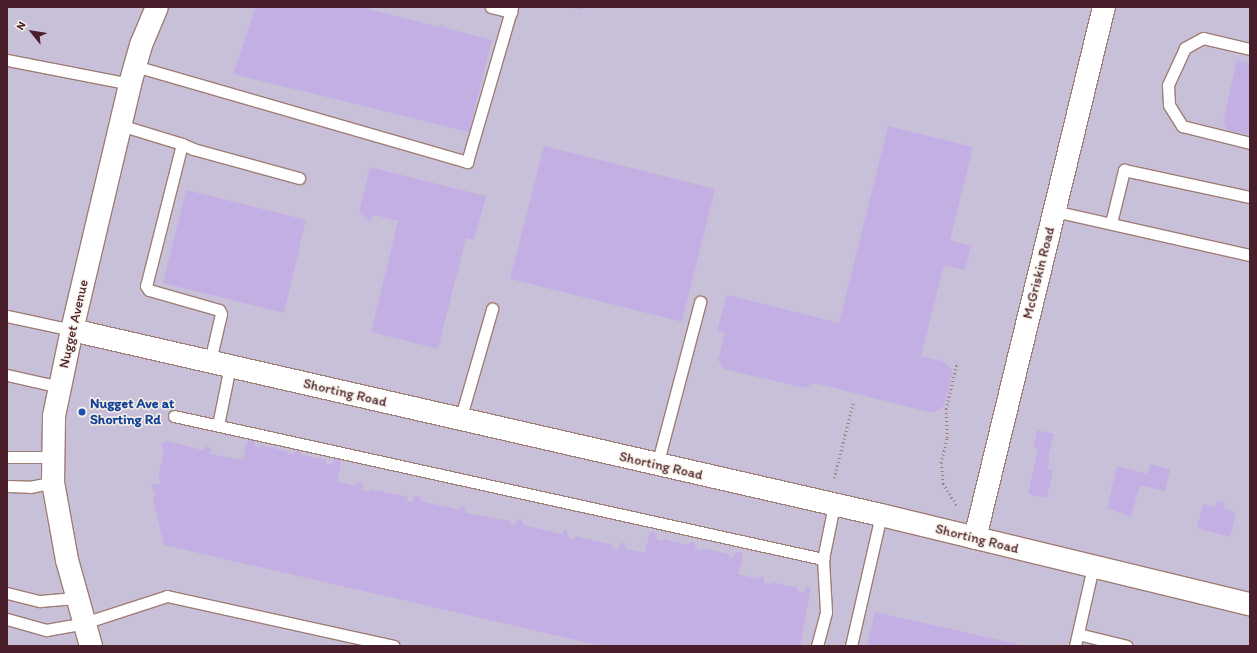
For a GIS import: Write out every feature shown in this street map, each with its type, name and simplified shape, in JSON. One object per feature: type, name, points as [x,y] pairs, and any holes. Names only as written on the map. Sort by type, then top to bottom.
[{"type":"street","name":"Nugget Avenue","points":[[91,646],[67,560],[53,482],[54,416],[72,330],[120,125],[133,75],[157,7]]},
{"type":"street","name":"McGriskin Road","points":[[975,538],[1104,7]]},
{"type":"street","name":"Shorting Road","points":[[72,330],[460,420],[881,515],[1250,604]]},
{"type":"lane","points":[[7,60],[133,75],[467,162],[511,10],[491,7]]},
{"type":"lane","points":[[1250,49],[1203,38],[1185,48],[1168,85],[1169,105],[1182,126],[1250,143]]},
{"type":"lane","points":[[120,125],[182,144],[193,149],[299,178]]},
{"type":"lane","points":[[182,144],[146,286],[149,290],[219,310],[221,314],[218,425]]},
{"type":"lane","points":[[1111,224],[1124,170],[1250,197]]},
{"type":"lane","points":[[1054,211],[1250,255]]},
{"type":"lane","points":[[657,465],[700,302]]},
{"type":"lane","points":[[460,420],[492,309]]},
{"type":"lane","points":[[7,316],[72,330]]},
{"type":"lane","points":[[7,375],[60,387]]},
{"type":"lane","points":[[174,416],[823,559]]},
{"type":"lane","points":[[7,457],[53,457]]},
{"type":"lane","points":[[7,486],[30,487],[53,482]]},
{"type":"lane","points":[[817,646],[826,612],[823,559],[834,505]]},
{"type":"lane","points":[[852,646],[881,515]]},
{"type":"lane","points":[[1075,646],[1093,567]]},
{"type":"lane","points":[[7,593],[40,601],[78,598]]},
{"type":"lane","points":[[7,619],[46,630],[84,623],[167,596],[394,646]]},
{"type":"lane","points":[[1078,634],[1127,646]]},
{"type":"path","points":[[956,505],[943,484],[941,463],[947,438],[946,409],[957,362]]},
{"type":"path","points":[[834,478],[853,403]]},
{"type":"shaded area","points":[[7,7],[1250,7],[1250,646],[7,646]]},
{"type":"building","points":[[256,7],[370,7],[369,9],[439,27],[443,24],[442,27],[492,40],[469,132],[233,74]]},
{"type":"building","points":[[571,7],[583,7],[582,10]]},
{"type":"building","points":[[1237,60],[1250,63],[1250,135],[1227,130],[1223,122]]},
{"type":"building","points":[[888,126],[973,147],[950,240],[971,246],[965,270],[944,265],[921,356],[945,362],[953,372],[944,406],[933,413],[814,383],[804,388],[724,369],[718,360],[725,333],[717,331],[727,295],[839,323]]},
{"type":"building","points":[[544,146],[715,189],[682,322],[510,279]]},
{"type":"building","points":[[370,167],[486,196],[474,240],[466,238],[438,349],[371,332],[398,221],[374,215],[369,221],[359,212]]},
{"type":"building","points":[[186,190],[306,220],[284,313],[163,283]]},
{"type":"building","points":[[1037,430],[1054,434],[1048,458],[1050,458],[1048,469],[1053,470],[1047,498],[1028,494],[1038,449],[1033,448]]},
{"type":"building","points":[[251,438],[255,440],[255,447],[260,448],[262,445],[289,452],[288,454],[293,455],[296,450],[299,450],[302,455],[327,460],[326,464],[332,465],[334,459],[339,459],[341,462],[337,481],[355,486],[357,482],[361,482],[364,485],[363,490],[369,492],[370,489],[408,497],[407,501],[412,502],[414,496],[419,496],[421,501],[458,510],[460,506],[465,506],[466,513],[510,521],[510,524],[515,525],[516,521],[520,519],[524,525],[561,534],[566,529],[568,537],[574,539],[575,536],[613,545],[612,548],[618,550],[620,543],[624,543],[626,549],[645,553],[650,533],[654,532],[657,534],[657,540],[662,541],[663,539],[688,545],[692,542],[695,543],[695,549],[701,551],[702,548],[729,554],[728,557],[733,558],[736,552],[741,552],[743,557],[738,574],[757,579],[763,576],[765,583],[771,585],[771,582],[798,588],[797,591],[803,593],[806,587],[811,587],[800,646],[602,646],[164,545],[153,499],[155,492],[151,487],[153,484],[160,484],[161,479],[158,478],[164,450],[161,444],[166,441],[202,450],[207,446],[211,449],[210,454],[243,460],[247,442]]},
{"type":"building","points":[[1150,464],[1170,469],[1165,491],[1140,485],[1131,517],[1107,508],[1117,466],[1147,474]]},
{"type":"building","points":[[1217,501],[1225,503],[1224,509],[1236,513],[1230,537],[1197,528],[1203,504],[1215,507]]},
{"type":"building","points":[[875,612],[1021,645],[1021,646],[867,646]]},
{"type":"place","name":"Nugget Ave at Shorting Rd","points":[[82,412]]}]
